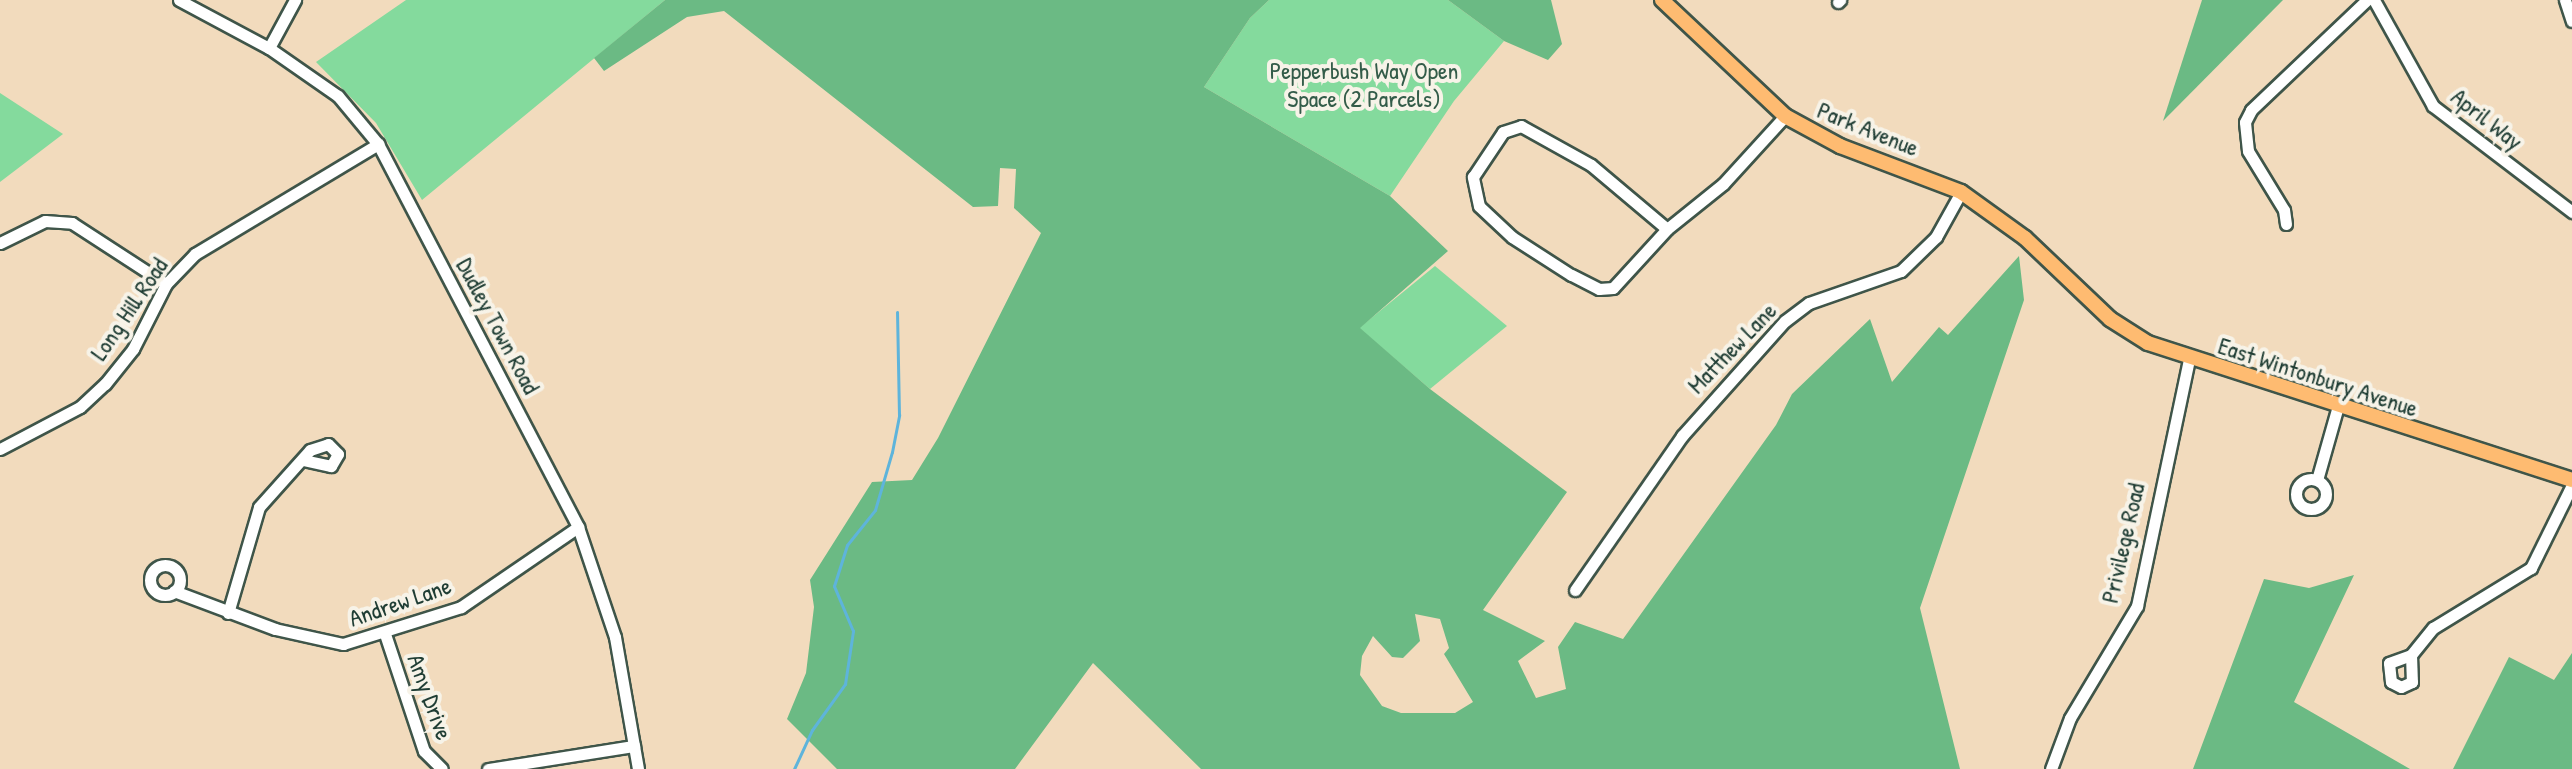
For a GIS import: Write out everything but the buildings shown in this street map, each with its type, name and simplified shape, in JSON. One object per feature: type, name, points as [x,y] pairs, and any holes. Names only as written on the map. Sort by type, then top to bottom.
[{"type":"main road","name":"Park Avenue","points":[[1662,0],[1785,116],[1840,146],[1961,192],[2024,237],[2069,282]]},
{"type":"main road","name":"East Wintonbury Avenue","points":[[2069,282],[2135,335],[2189,359],[2572,482]]},
{"type":"street","name":"Dudley Town Road","points":[[179,0],[269,48],[338,96],[378,144],[578,527],[615,637],[638,769]]},
{"type":"street","points":[[269,48],[295,0]]},
{"type":"street","points":[[2286,224],[2284,210],[2248,151],[2245,122],[2251,110],[2367,0]]},
{"type":"street","name":"April Way","points":[[2374,0],[2433,106],[2572,212]]},
{"type":"street","points":[[2565,0],[2572,21]]},
{"type":"street","points":[[1667,229],[1621,186],[1531,129],[1503,132],[1473,177],[1479,206],[1512,237],[1599,289],[1621,282],[1667,229],[1723,184],[1785,116]]},
{"type":"street","name":"Long Hill Road","points":[[0,449],[80,407],[105,384],[133,349],[166,284],[195,254],[233,228],[378,144]]},
{"type":"street","name":"Matthew Lane","points":[[1575,590],[1682,436],[1785,321],[1809,303],[1901,271],[1936,237],[1961,192]]},
{"type":"street","points":[[0,243],[45,221],[72,223],[166,284]]},
{"type":"street","name":"Privilege Road","points":[[2051,769],[2070,718],[2137,606],[2189,359]]},
{"type":"street","points":[[2317,480],[2338,406]]},
{"type":"street","points":[[228,613],[259,507],[303,460]]},
{"type":"street","points":[[2411,655],[2433,628],[2531,568],[2572,482]]},
{"type":"street","name":"Andrew Lane","points":[[174,591],[228,613],[320,643],[343,644],[385,634],[461,607],[578,527]]},
{"type":"street","name":"Amy Drive","points":[[385,634],[424,751],[442,769]]},
{"type":"street","points":[[488,769],[634,746]]},
{"type":"green space","points":[[406,0],[665,0],[422,200],[376,123],[316,62]]},
{"type":"green space","points":[[665,0],[1269,0],[1250,18],[1204,87],[1390,196],[1448,251],[1360,328],[1430,389],[1567,492],[1483,610],[1545,641],[1518,661],[1536,698],[1566,689],[1558,647],[1575,622],[1623,639],[1776,425],[1792,394],[1870,319],[1892,382],[1939,327],[1948,335],[2019,256],[2024,300],[1920,608],[1960,769],[1201,769],[1093,663],[1015,769],[837,769],[787,719],[806,673],[814,607],[810,580],[872,482],[912,480],[938,438],[1041,233],[1014,208],[1016,169],[1000,168],[998,206],[973,207],[724,11],[687,17],[604,71],[594,58]],"holes":[[[1415,614],[1440,619],[1449,648],[1444,654],[1473,702],[1455,713],[1401,713],[1382,706],[1360,675],[1362,656],[1373,636],[1392,657],[1403,658],[1420,641]]]},
{"type":"green space","name":"Pepperbush Way Open Space (2 Parcels)","points":[[1269,0],[1448,0],[1504,41],[1454,101],[1390,196],[1204,87],[1250,18]]},
{"type":"green space","points":[[1448,0],[1551,0],[1562,44],[1548,60],[1504,41]]},
{"type":"green space","points":[[2202,0],[2283,0],[2163,121]]},
{"type":"green space","points":[[0,93],[63,134],[0,182]]},
{"type":"green space","points":[[1435,266],[1507,326],[1430,389],[1359,328]]},
{"type":"green space","points":[[2354,575],[2294,702],[2410,769],[2193,769],[2264,579],[2309,588]]},
{"type":"green space","points":[[2572,653],[2572,769],[2453,769],[2509,657],[2554,680]]},
{"type":"waterway","points":[[794,769],[812,730],[845,684],[853,631],[834,586],[847,545],[875,510],[892,452],[899,415],[897,312]]}]
